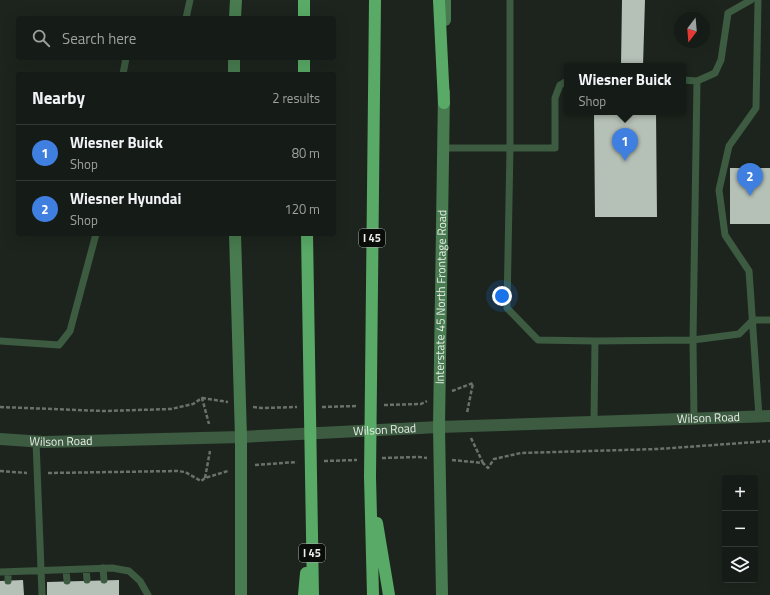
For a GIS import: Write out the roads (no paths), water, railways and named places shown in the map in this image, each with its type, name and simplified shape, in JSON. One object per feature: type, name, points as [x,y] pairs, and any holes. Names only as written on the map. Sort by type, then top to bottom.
[{"type":"highway","points":[[304,0],[304,16]]},
{"type":"highway","name":"I 45","points":[[373,595],[370,476],[375,0]]},
{"type":"highway","points":[[439,0],[444,103]]},
{"type":"highway","points":[[304,60],[304,72]]},
{"type":"highway","name":"I 45","points":[[307,236],[313,595]]},
{"type":"highway","points":[[370,476],[388,595]]},
{"type":"highway","points":[[304,595],[312,510]]},
{"type":"main road","points":[[235,16],[236,0]]},
{"type":"main road","name":"Interstate 45 North Frontage Road","points":[[442,595],[439,427],[445,0]]},
{"type":"main road","points":[[234,60],[234,72]]},
{"type":"main road","points":[[235,236],[241,437],[241,595]]},
{"type":"street","name":"Wilson Road","points":[[0,439],[36,441],[241,437],[439,427],[764,416]]},
{"type":"lane","points":[[186,16],[190,0]]},
{"type":"lane","points":[[510,0],[510,148],[507,308],[538,340],[693,340],[739,334],[753,320],[770,320]]},
{"type":"lane","points":[[686,80],[697,81],[716,73],[721,60],[728,13],[751,0]]},
{"type":"lane","points":[[758,0],[756,108],[729,146],[719,190],[725,235],[749,271],[764,416]]},
{"type":"lane","points":[[124,72],[126,60]]},
{"type":"lane","points":[[694,419],[693,340],[697,81]]},
{"type":"lane","points":[[443,148],[555,148],[555,98],[560,85],[564,83]]},
{"type":"lane","points":[[0,341],[59,345],[70,331],[95,236]]},
{"type":"lane","points":[[594,422],[595,341]]},
{"type":"lane","points":[[36,441],[42,595]]},
{"type":"lane","points":[[103,568],[104,580]]},
{"type":"lane","points":[[8,581],[4,572],[103,568],[129,570],[140,580],[148,595]]},
{"type":"lane","points":[[86,569],[87,580]]},
{"type":"lane","points":[[66,570],[67,581]]},
{"type":"place","name":"Wiesner Buick","points":[[625,161]]},
{"type":"place","name":"Wiesner Hyundai","points":[[750,196]]}]
